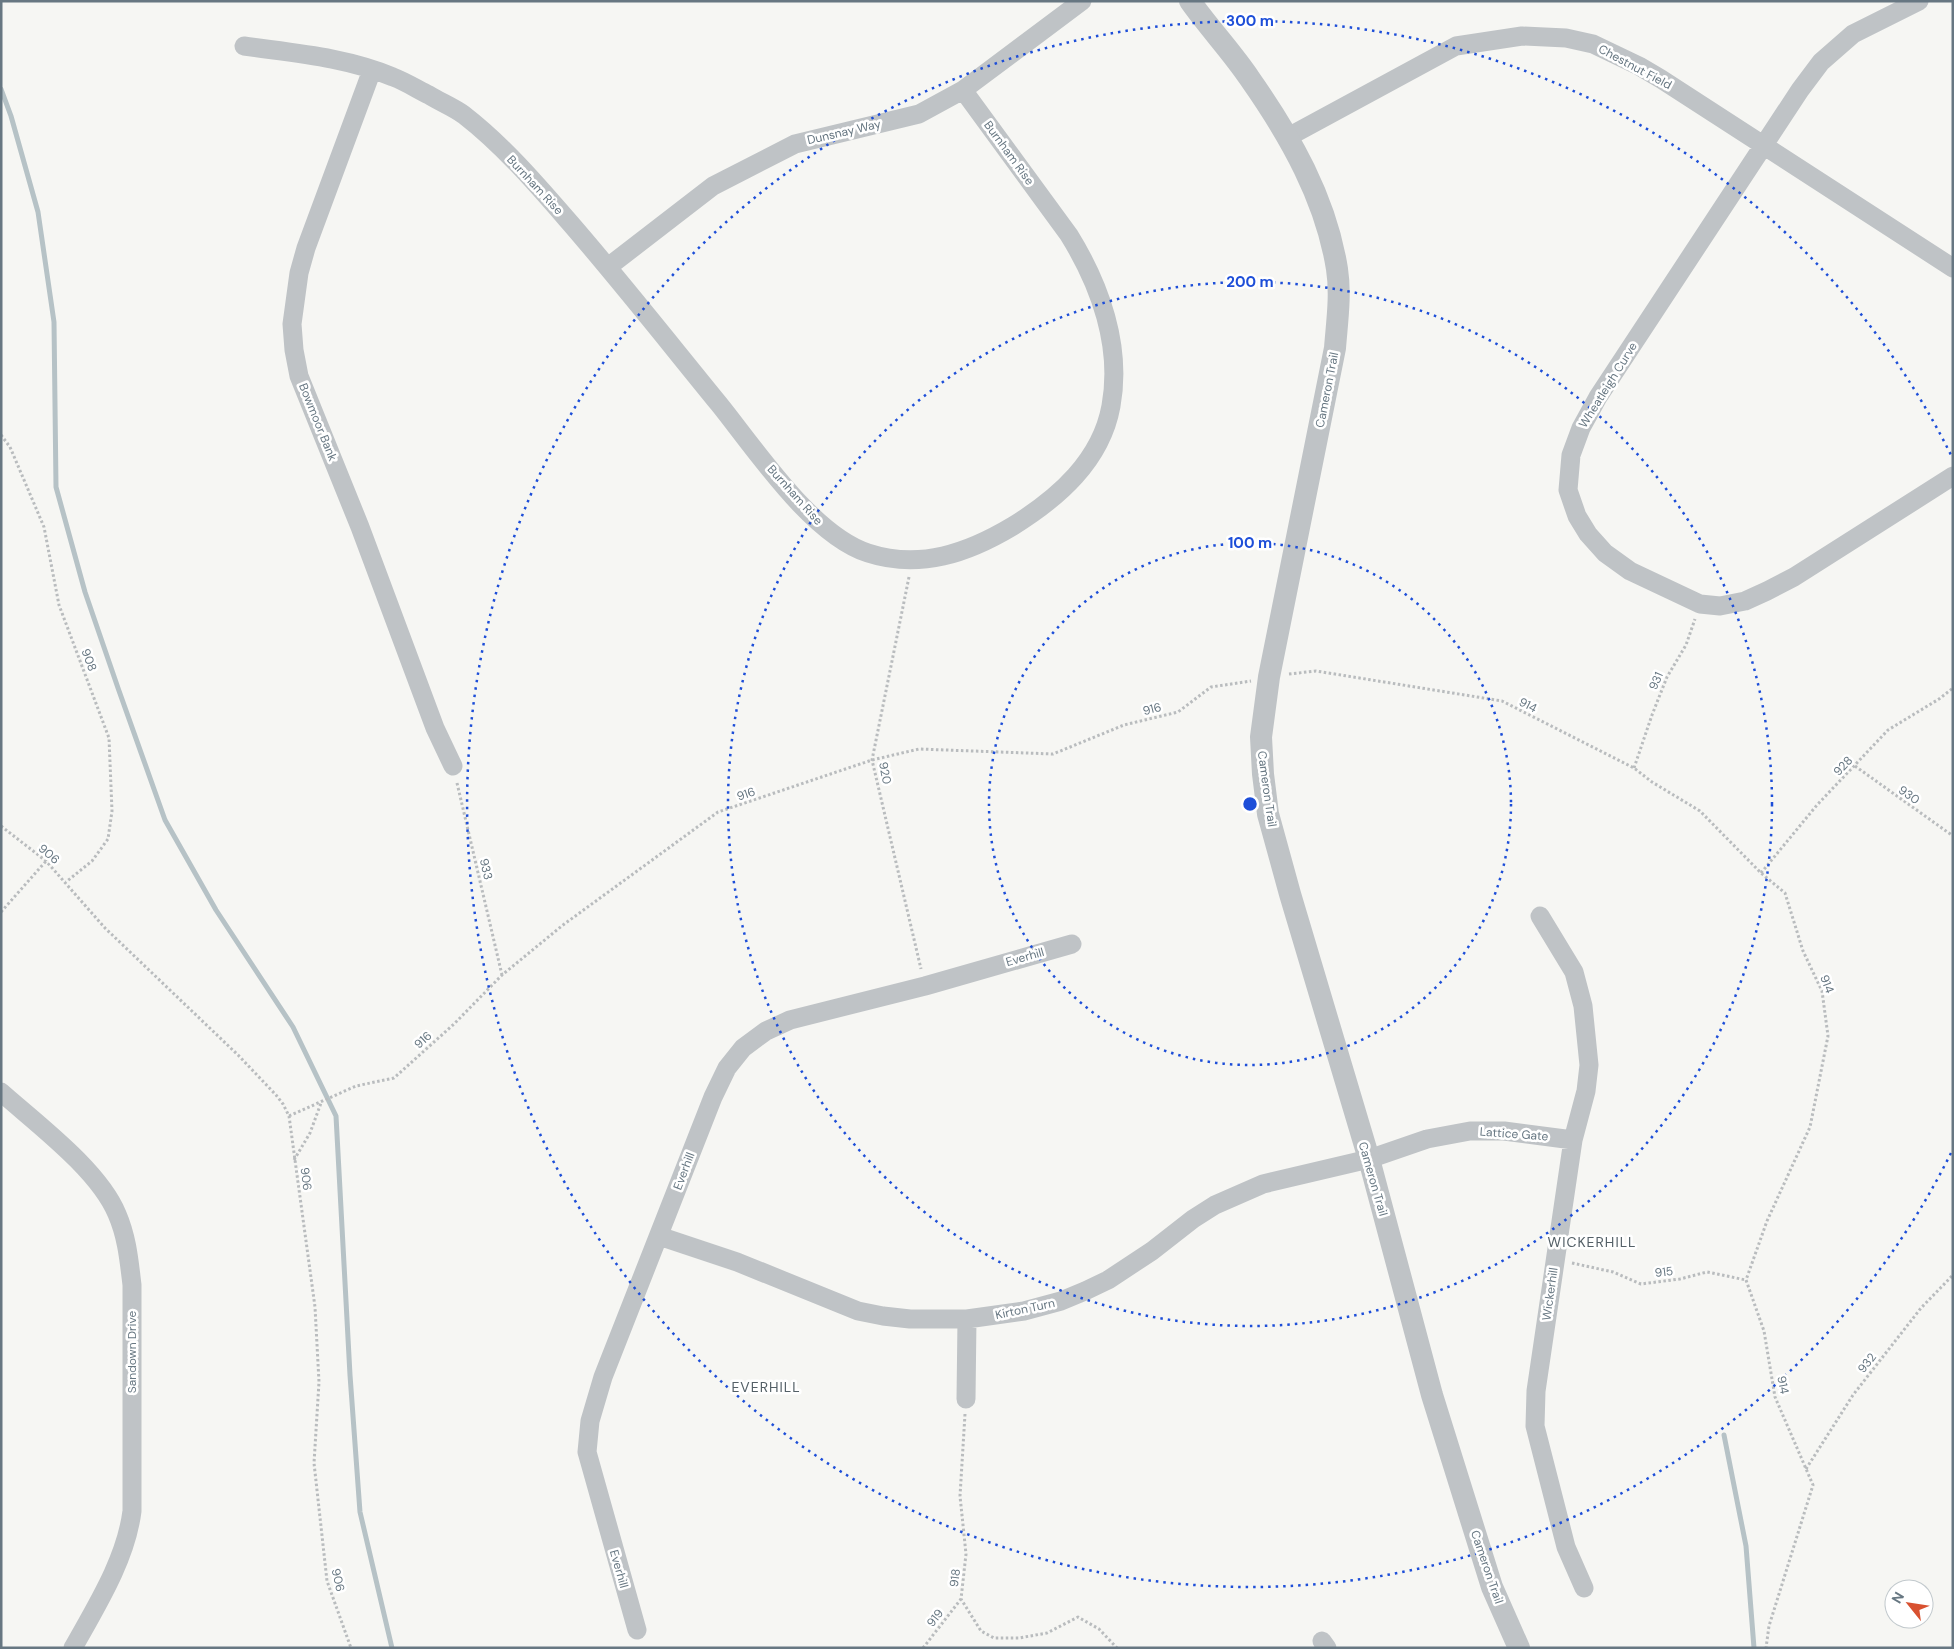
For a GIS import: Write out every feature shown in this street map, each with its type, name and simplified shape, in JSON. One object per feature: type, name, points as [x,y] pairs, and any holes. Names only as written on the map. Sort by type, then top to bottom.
[{"type":"street","name":"Dunsnay Way","points":[[608,267],[713,186],[795,144],[919,114],[963,90],[1082,1]]},
{"type":"street","name":"Cameron Trail","points":[[1190,1],[1250,78],[1288,136],[1325,218],[1337,270],[1338,297],[1335,348],[1328,389],[1262,679],[1261,737],[1268,814],[1369,1159],[1432,1395],[1492,1587],[1519,1648]]},
{"type":"street","name":"Wheatleigh Curve","points":[[1919,1],[1853,34],[1821,62],[1598,397],[1581,428],[1571,455],[1568,490],[1577,516],[1588,534],[1605,553],[1630,571],[1700,604],[1720,606],[1745,601],[1794,577],[1953,476]]},
{"type":"street","name":"Chestnut Field","points":[[1288,136],[1456,46],[1522,36],[1566,38],[1593,44],[1639,66],[1953,268]]},
{"type":"street","name":"Burnham Rise","points":[[244,46],[328,58],[372,70],[394,77],[461,112],[492,139],[541,190],[608,267],[814,520],[839,540],[868,553],[912,562],[946,556],[972,548],[1014,525],[1057,495],[1091,456],[1103,433],[1111,408],[1114,382],[1109,330],[1103,305],[1083,257],[963,90]]},
{"type":"street","name":"Bowmoor Bank","points":[[372,70],[306,248],[295,298],[292,324],[294,350],[299,376],[360,527],[435,728],[454,766]]},
{"type":"street","name":"Wickerhill","points":[[1540,916],[1574,972],[1583,1006],[1589,1064],[1586,1091],[1573,1140],[1536,1391],[1535,1426],[1566,1547],[1584,1588]]},
{"type":"street","name":"Everhill","points":[[637,1630],[587,1452],[590,1421],[595,1401],[659,1236],[713,1097],[727,1068],[744,1048],[766,1031],[790,1020],[925,986],[1072,944]]},
{"type":"street","name":"Sandown Drive","points":[[1,1092],[99,1183],[116,1212],[128,1251],[132,1285],[132,1511],[130,1527],[126,1543],[106,1586],[73,1648]]},
{"type":"street","name":"Lattice Gate","points":[[1369,1159],[1427,1139],[1470,1132],[1504,1131],[1573,1140]]},
{"type":"street","name":"Kirton Turn","points":[[659,1236],[737,1262],[858,1311],[883,1316],[910,1318],[967,1319],[1024,1311],[1061,1301],[1108,1280],[1152,1251],[1193,1219],[1238,1194],[1263,1184],[1369,1159]]},
{"type":"street","points":[[966,1398],[967,1319]]},
{"type":"path","name":"908","points":[[1,435],[10,447],[44,527],[59,605],[109,738],[112,811],[108,839],[92,861],[66,882]]},
{"type":"path","name":"920","points":[[912,562],[872,760],[925,986]]},
{"type":"path","name":"931","points":[[1634,768],[1664,685],[1686,644],[1700,604]]},
{"type":"path","name":"914","points":[[1262,679],[1316,671],[1502,701],[1634,768],[1652,782],[1700,811],[1761,873],[1785,893],[1803,951],[1822,992],[1828,1036],[1810,1127],[1767,1221],[1746,1280],[1764,1330],[1775,1397],[1813,1485],[1769,1626],[1766,1648]]},
{"type":"path","name":"916","points":[[288,1116],[356,1086],[394,1078],[454,1024],[502,975],[563,924],[718,812],[872,760],[919,749],[1052,754],[1124,725],[1178,712],[1211,688],[1262,679]]},
{"type":"path","name":"928","points":[[1761,873],[1817,805],[1888,730],[1939,699],[1953,688]]},
{"type":"path","name":"933","points":[[454,766],[502,975]]},
{"type":"path","name":"930","points":[[1855,766],[1953,836]]},
{"type":"path","name":"906","points":[[1,826],[46,861],[105,928],[239,1056],[283,1104],[288,1116],[315,1307],[319,1382],[314,1463],[327,1581],[351,1648]]},
{"type":"path","points":[[1,912],[46,861]]},
{"type":"path","points":[[294,1160],[310,1133],[321,1102]]},
{"type":"path","name":"915","points":[[1555,1261],[1586,1265],[1612,1272],[1641,1284],[1680,1279],[1707,1272],[1746,1280]]},
{"type":"path","name":"932","points":[[1806,1470],[1853,1395],[1921,1308],[1953,1275]]},
{"type":"path","name":"918","points":[[966,1398],[960,1496],[966,1554],[961,1599],[981,1630],[994,1638],[1019,1638],[1047,1633],[1078,1617],[1099,1629],[1117,1648]]},
{"type":"path","name":"919","points":[[923,1648],[961,1599]]},
{"type":"waterway","points":[[1,89],[11,116],[38,212],[54,322],[56,487],[85,592],[165,820],[216,910],[293,1027],[336,1116],[350,1375],[360,1512],[392,1648]]},
{"type":"waterway","points":[[1724,1435],[1746,1546],[1754,1648]]},
{"type":"district","name":"WICKERHILL","points":[[1592,1242]]},
{"type":"district","name":"EVERHILL","points":[[766,1387]]}]
